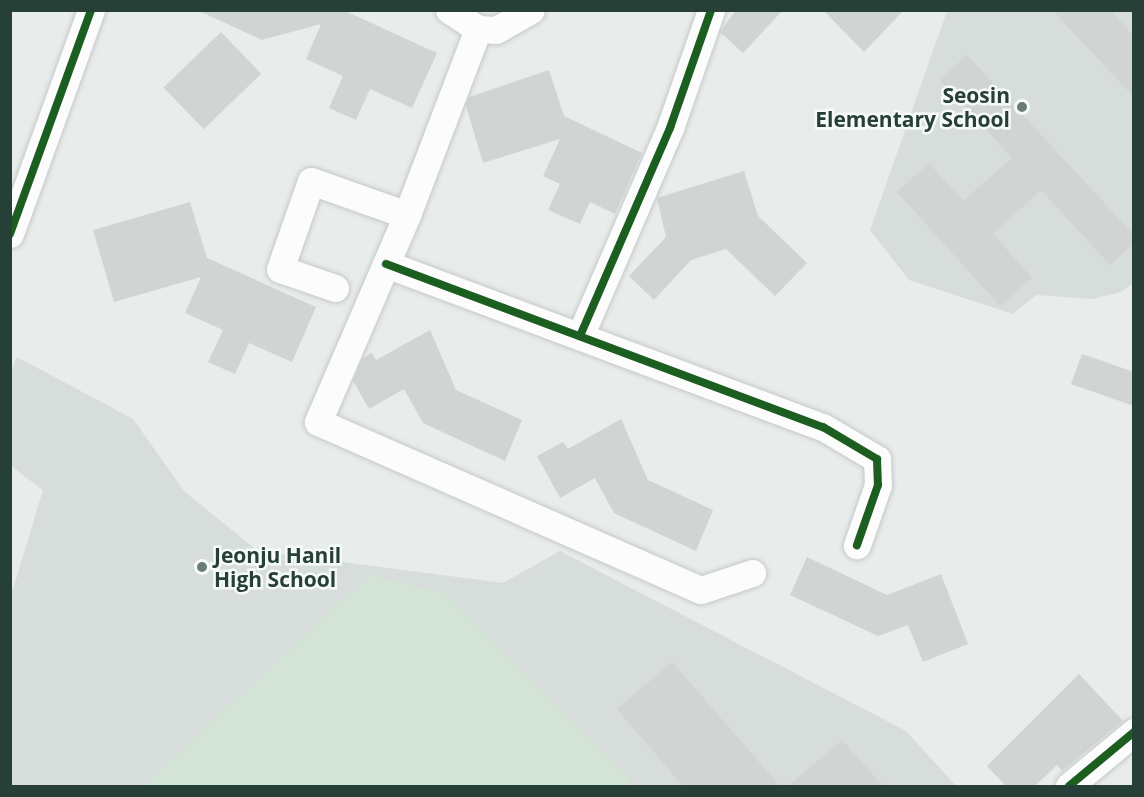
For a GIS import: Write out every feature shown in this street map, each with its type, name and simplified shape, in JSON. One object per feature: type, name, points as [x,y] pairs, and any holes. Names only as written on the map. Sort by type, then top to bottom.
[{"type":"street","points":[[10,234],[92,10]]},
{"type":"street","points":[[449,10],[478,28],[514,25],[531,10]]},
{"type":"street","points":[[580,336],[670,128],[711,10]]},
{"type":"street","points":[[478,28],[407,215],[318,422],[701,590],[752,573]]},
{"type":"street","points":[[335,288],[280,268],[311,181],[407,215]]},
{"type":"street","points":[[386,264],[823,427],[877,459],[878,485],[857,546]]},
{"type":"street","points":[[1069,786],[1134,732]]},
{"type":"shaded area","name":"Seosin Elementary School","points":[[947,11],[1133,11],[1134,282],[1121,292],[1092,299],[1036,295],[1013,314],[909,280],[870,230]]},
{"type":"shaded area","name":"Jeonju Hanil High School","points":[[17,357],[133,419],[185,492],[258,551],[503,583],[560,551],[906,731],[956,786],[11,786],[11,596],[43,490],[11,466],[10,374]]},
{"type":"green space","points":[[370,575],[447,595],[630,781],[624,786],[143,786]]},
{"type":"building","points":[[197,10],[343,10],[437,53],[412,108],[370,89],[356,120],[329,108],[343,76],[306,59],[321,24],[262,40]]},
{"type":"building","points":[[736,10],[783,10],[743,53],[720,32]]},
{"type":"building","points":[[823,10],[904,10],[864,52]]},
{"type":"building","points":[[1052,10],[1110,10],[1134,36],[1134,97]]},
{"type":"building","points":[[221,32],[261,74],[204,129],[163,88]]},
{"type":"building","points":[[967,55],[1134,235],[1134,243],[1110,265],[1041,190],[993,234],[1032,278],[1000,306],[897,192],[929,163],[963,201],[1012,158],[940,80]]},
{"type":"building","points":[[549,70],[564,116],[642,153],[615,214],[590,202],[580,224],[548,210],[560,184],[543,176],[560,139],[483,163],[466,106],[469,97]]},
{"type":"building","points":[[744,171],[758,216],[807,263],[775,296],[726,249],[691,260],[654,300],[629,276],[666,237],[657,198]]},
{"type":"building","points":[[190,202],[207,258],[316,307],[292,362],[249,343],[235,374],[208,362],[223,330],[185,313],[201,277],[114,302],[93,230]]},
{"type":"building","points":[[430,330],[456,390],[522,420],[505,461],[423,423],[404,389],[369,409],[353,381],[363,358],[372,353],[376,360]]},
{"type":"building","points":[[1082,354],[1134,372],[1134,406],[1071,384]]},
{"type":"building","points":[[621,419],[648,480],[713,510],[696,551],[614,513],[595,478],[560,498],[537,456],[563,442],[568,449]]},
{"type":"building","points":[[807,557],[887,595],[941,574],[968,644],[923,662],[908,625],[878,636],[790,595]]},
{"type":"building","points":[[672,662],[780,786],[683,786],[617,709]]},
{"type":"building","points":[[1079,674],[1123,721],[1062,771],[1057,765],[1035,786],[1006,786],[987,766]]},
{"type":"building","points":[[842,740],[883,786],[788,786]]},
{"type":"cycle path","points":[[10,234],[91,10]]},
{"type":"cycle path","points":[[580,336],[670,128],[711,10]]},
{"type":"cycle path","points":[[386,264],[823,427],[877,459],[878,485],[857,545]]},
{"type":"cycle path","points":[[1069,786],[1134,732]]},
{"type":"place","name":"Seosin Elementary School","points":[[1022,107]]},
{"type":"place","name":"Jeonju Hanil High School","points":[[202,567]]}]
